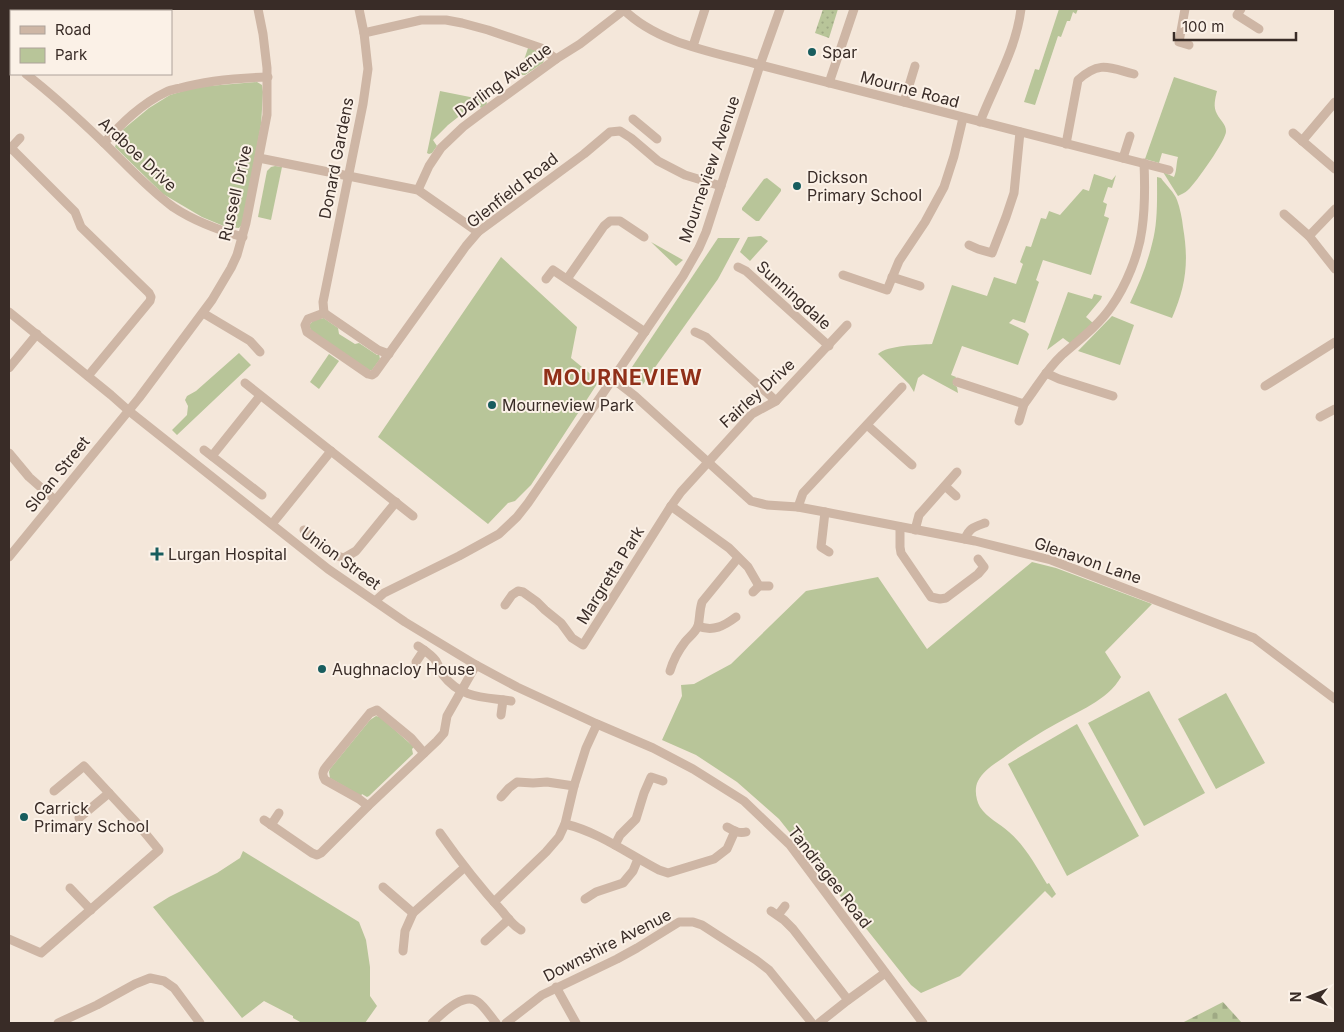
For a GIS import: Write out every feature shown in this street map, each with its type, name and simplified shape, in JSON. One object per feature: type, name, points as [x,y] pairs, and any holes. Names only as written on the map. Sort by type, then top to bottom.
[{"type":"street","name":"Russell Drive","points":[[129,411],[219,289],[231,268],[243,237],[267,115],[268,77],[264,34],[258,9]]},
{"type":"street","name":"Donard Gardens","points":[[324,313],[322,302],[363,104],[368,69],[359,9]]},
{"type":"street","name":"Mourne Road","points":[[623,9],[632,18],[666,38],[693,46],[829,83],[1170,170]]},
{"type":"street","name":"Darling Avenue","points":[[418,190],[428,166],[441,148],[454,135],[482,112],[580,44],[623,9]]},
{"type":"street","points":[[693,46],[705,9]]},
{"type":"street","name":"Mourneview Avenue","points":[[375,602],[384,593],[499,534],[517,517],[528,503],[613,379],[699,248],[780,9]]},
{"type":"street","points":[[829,83],[854,9]]},
{"type":"street","points":[[980,122],[1007,60],[1018,26],[1021,9]]},
{"type":"street","points":[[1185,9],[1179,42],[1189,45]]},
{"type":"street","points":[[1241,9],[1237,15],[1259,29]]},
{"type":"street","points":[[364,33],[421,20],[446,20],[488,30],[541,48],[556,59]]},
{"type":"street","points":[[904,102],[915,66]]},
{"type":"street","points":[[1066,144],[1078,80],[1096,68],[1109,67],[1134,74]]},
{"type":"street","name":"Ardboe Drive","points":[[27,75],[49,92],[146,185],[174,207],[211,226],[243,237]]},
{"type":"street","points":[[104,143],[125,120],[167,92],[198,83],[231,78],[268,77]]},
{"type":"street","points":[[1302,141],[1335,102]]},
{"type":"street","points":[[843,275],[886,290],[899,261],[925,222],[944,187],[964,118]]},
{"type":"street","points":[[633,119],[657,139]]},
{"type":"street","name":"Glenfield Road","points":[[324,313],[308,319],[305,325],[307,332],[372,375],[478,232],[584,154],[610,132],[620,131],[658,161],[685,175],[721,186]]},
{"type":"street","points":[[637,143],[647,131]]},
{"type":"street","points":[[969,245],[992,253],[1014,193],[1020,132]]},
{"type":"street","points":[[1293,133],[1335,169]]},
{"type":"street","points":[[1123,158],[1130,136]]},
{"type":"street","points":[[20,138],[10,149],[75,212],[81,227],[151,297],[150,301],[88,376]]},
{"type":"street","points":[[259,158],[418,190],[478,232]]},
{"type":"street","points":[[1019,421],[1024,404],[1046,373],[1111,308],[1126,280],[1138,247],[1142,229],[1144,163]]},
{"type":"street","points":[[1309,236],[1335,209]]},
{"type":"street","points":[[1284,214],[1309,236],[1335,268]]},
{"type":"street","points":[[567,280],[604,226],[610,221],[620,221],[644,237]]},
{"type":"street","name":"Sunningdale","points":[[738,267],[746,271],[829,346]]},
{"type":"street","points":[[546,279],[553,270],[644,332]]},
{"type":"street","points":[[892,277],[920,286]]},
{"type":"street","name":"Union Street","points":[[9,312],[129,411],[328,569],[375,602],[476,665],[534,695],[653,748],[694,769]]},
{"type":"street","points":[[203,312],[250,341],[260,352]]},
{"type":"street","points":[[324,313],[378,350],[389,354]]},
{"type":"street","name":"Fairley Drive","points":[[708,462],[752,414],[776,401],[847,325]]},
{"type":"street","points":[[695,332],[706,337],[776,401]]},
{"type":"street","points":[[9,366],[36,334]]},
{"type":"street","points":[[1265,386],[1333,344],[1335,354]]},
{"type":"street","points":[[1046,373],[1113,396]]},
{"type":"street","points":[[613,379],[635,396],[708,462]]},
{"type":"street","points":[[245,382],[260,396],[413,516]]},
{"type":"street","points":[[957,382],[1024,404]]},
{"type":"street","points":[[798,507],[803,494],[902,387]]},
{"type":"street","points":[[212,456],[260,396]]},
{"type":"street","points":[[1320,417],[1335,409]]},
{"type":"street","name":"Sloan Street","points":[[9,557],[129,411]]},
{"type":"street","points":[[867,425],[912,465]]},
{"type":"street","points":[[204,450],[262,495]]},
{"type":"street","points":[[272,524],[331,451]]},
{"type":"street","points":[[9,453],[30,477],[55,500]]},
{"type":"street","name":"Glenavon Lane","points":[[708,462],[749,499],[767,505],[798,507],[965,539],[1051,560],[1254,638],[1335,699]]},
{"type":"street","name":"Margretta Park","points":[[505,605],[512,595],[518,591],[523,592],[561,623],[572,638],[583,645],[671,506],[708,462]]},
{"type":"street","points":[[914,530],[919,515],[957,472]]},
{"type":"street","points":[[945,486],[956,496]]},
{"type":"street","points":[[304,530],[334,555],[344,558],[356,552],[396,502]]},
{"type":"street","points":[[671,506],[729,548],[748,567],[756,589],[769,586]]},
{"type":"street","points":[[825,512],[821,547],[829,552]]},
{"type":"street","points":[[965,539],[968,532],[986,524]]},
{"type":"street","points":[[900,527],[901,553],[932,598],[946,598],[978,574],[984,567],[978,559]]},
{"type":"street","points":[[670,671],[673,660],[698,626],[702,602],[738,558]]},
{"type":"street","points":[[698,626],[706,629],[722,627],[736,617]]},
{"type":"street","points":[[416,662],[421,648],[436,661],[442,674],[448,681],[462,691],[480,698],[507,700],[500,715]]},
{"type":"street","points":[[280,813],[268,822],[316,855],[321,853],[444,733],[447,716],[476,665]]},
{"type":"street","points":[[368,806],[325,780],[322,776],[326,767],[370,713],[377,710],[410,738],[424,753]]},
{"type":"street","points":[[494,902],[559,837],[565,824],[586,748],[597,724]]},
{"type":"street","points":[[9,939],[41,953],[159,850],[84,766],[54,791]]},
{"type":"street","name":"Tandragee Road","points":[[694,769],[744,801],[790,846],[921,1020]]},
{"type":"street","points":[[615,845],[620,835],[636,819],[651,778],[663,781]]},
{"type":"street","points":[[501,797],[517,782],[547,782],[574,786]]},
{"type":"street","points":[[79,818],[109,793]]},
{"type":"street","points":[[565,824],[574,826],[615,845],[638,859],[668,873],[714,859],[727,849],[731,829],[741,833],[746,832]]},
{"type":"street","points":[[440,833],[464,868],[513,926],[521,930]]},
{"type":"street","points":[[585,899],[596,892],[623,883],[633,871],[638,859]]},
{"type":"street","points":[[403,952],[405,931],[413,913],[464,868]]},
{"type":"street","points":[[383,887],[413,913]]},
{"type":"street","points":[[70,888],[91,910]]},
{"type":"street","points":[[785,906],[774,913],[793,929],[848,1000]]},
{"type":"street","points":[[484,941],[509,920]]},
{"type":"street","name":"Downshire Avenue","points":[[506,1023],[535,1000],[617,959],[679,922],[702,924],[756,960],[769,970],[812,1023]]},
{"type":"street","points":[[818,1023],[885,973]]},
{"type":"street","points":[[58,1023],[150,978],[164,981],[174,988],[200,1023]]},
{"type":"street","points":[[556,988],[576,1023]]},
{"type":"street","points":[[432,1023],[457,1002],[467,998],[478,1001],[496,1023]]},
{"type":"green space","points":[[823,9],[838,9],[829,38],[815,33]]},
{"type":"green space","points":[[1059,9],[1078,9],[1076,14],[1073,12],[1070,21],[1067,21],[1061,37],[1058,36],[1035,105],[1024,102],[1035,69],[1039,70]]},
{"type":"green space","points":[[528,48],[541,51],[545,57],[543,63],[522,75],[520,72]]},
{"type":"green space","points":[[1174,77],[1217,91],[1215,109],[1226,131],[1216,152],[1192,186],[1178,196],[1163,172],[1174,177],[1178,157],[1162,153],[1159,163],[1145,159]]},
{"type":"green space","points":[[257,82],[262,85],[263,92],[261,125],[242,225],[239,228],[226,227],[202,217],[163,194],[115,147],[120,132],[149,108],[170,95],[197,87]]},
{"type":"green space","points":[[440,91],[485,100],[487,103],[481,108],[476,103],[448,125],[433,140],[437,146],[429,154],[427,153]]},
{"type":"green space","points":[[275,166],[282,167],[271,220],[258,217],[267,171]]},
{"type":"green space","points":[[1094,174],[1112,180],[1116,175],[1112,188],[1108,187],[1103,202],[1107,204],[1104,216],[1109,218],[1091,275],[1043,260],[1036,280],[1039,282],[1025,323],[1013,319],[1009,323],[1029,334],[1018,365],[962,346],[951,375],[956,377],[953,384],[957,387],[958,393],[923,374],[918,378],[914,392],[909,384],[878,354],[896,347],[932,344],[952,285],[987,296],[994,277],[1016,284],[1023,264],[1020,262],[1026,246],[1031,247],[1041,218],[1046,219],[1049,211],[1060,215],[1083,189],[1089,191]]},
{"type":"green space","points":[[1157,177],[1161,178],[1177,200],[1185,240],[1185,274],[1172,318],[1130,303],[1140,282],[1154,236],[1157,211]]},
{"type":"green space","points":[[767,178],[781,191],[759,221],[756,221],[742,208],[764,179]]},
{"type":"green space","points":[[761,236],[768,241],[750,261],[740,252],[748,237]]},
{"type":"green space","points":[[718,238],[740,238],[718,279],[641,387],[628,373]]},
{"type":"green space","points":[[651,242],[683,260],[676,266]]},
{"type":"green space","name":"Mourneview Park","points":[[501,257],[577,327],[571,358],[599,381],[531,485],[515,501],[508,503],[488,524],[378,437]]},
{"type":"green space","points":[[1068,292],[1092,299],[1094,294],[1102,296],[1086,317],[1093,323],[1071,344],[1063,338],[1047,350]]},
{"type":"green space","points":[[1112,316],[1134,325],[1120,365],[1078,351]]},
{"type":"green space","points":[[324,318],[338,328],[339,334],[355,344],[359,343],[377,355],[379,354],[380,359],[372,370],[369,370],[313,334],[309,326],[310,324],[315,320]]},
{"type":"green space","points":[[239,353],[251,365],[177,435],[172,430],[187,415],[188,406],[185,400],[187,396],[196,391]]},
{"type":"green space","points":[[329,354],[339,361],[319,389],[310,382]]},
{"type":"green space","points":[[1032,562],[1056,568],[1152,604],[1105,652],[1121,677],[1108,693],[1091,705],[1021,745],[989,768],[978,781],[976,787],[977,801],[980,807],[1020,844],[1056,894],[1052,898],[1045,891],[960,976],[921,993],[911,985],[779,819],[737,782],[696,755],[662,740],[682,696],[681,685],[694,684],[731,664],[806,591],[878,577],[927,649]]},
{"type":"green space","points":[[1149,691],[1205,793],[1144,826],[1088,723]]},
{"type":"green space","points":[[1226,693],[1265,763],[1216,789],[1178,719]]},
{"type":"green space","points":[[376,716],[380,717],[414,747],[412,749],[413,754],[367,797],[362,794],[361,796],[330,778],[329,772],[370,720]]},
{"type":"green space","points":[[1077,724],[1139,836],[1067,876],[1008,764]]},
{"type":"green space","points":[[243,851],[359,922],[366,940],[370,967],[370,996],[377,1006],[365,1023],[302,1023],[293,1018],[293,1016],[264,1001],[242,1018],[153,907],[217,873],[240,858]]},
{"type":"green space","points":[[1223,1002],[1242,1023],[1182,1023]]},
{"type":"place","name":"Spar","points":[[812,52]]},
{"type":"place","name":"Dickson Primary School","points":[[797,186]]},
{"type":"place","name":"Mourneview Park","points":[[492,405]]},
{"type":"place","name":"Lurgan Hospital","points":[[157,554]]},
{"type":"place","name":"Aughnacloy House","points":[[322,669]]},
{"type":"place","name":"Carrick Primary School","points":[[24,817]]},
{"type":"district","name":"MOURNEVIEW","points":[[623,378]]}]
